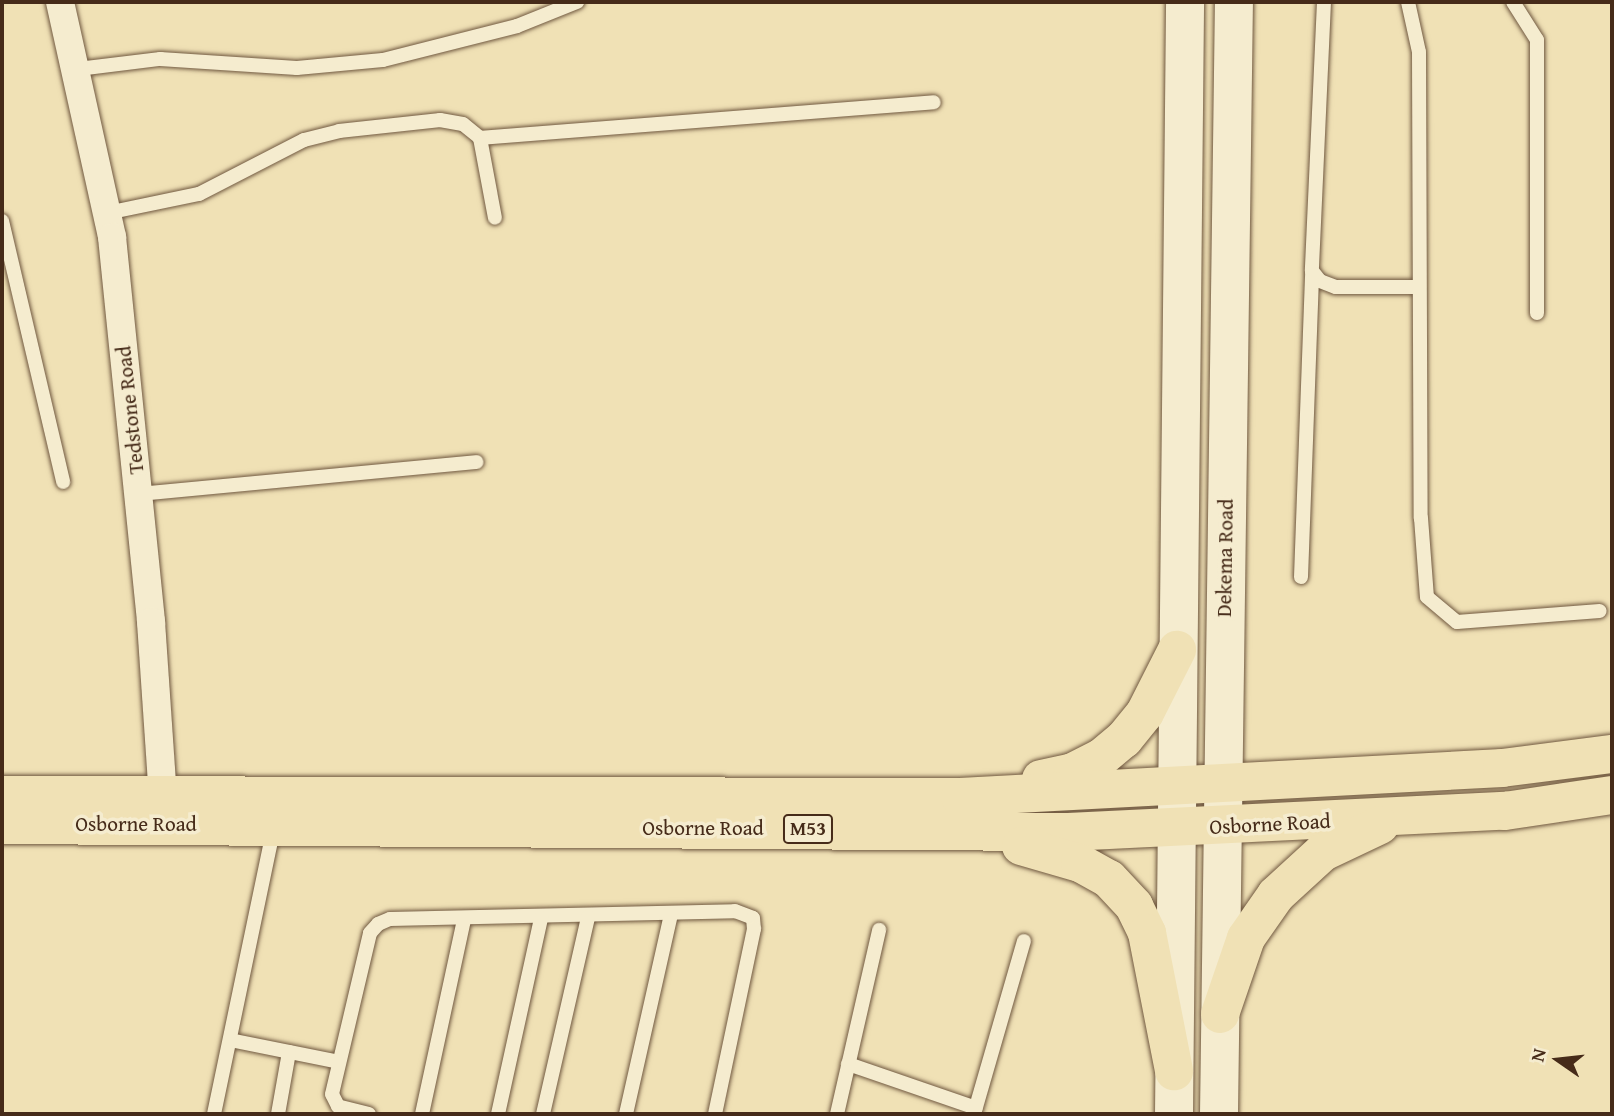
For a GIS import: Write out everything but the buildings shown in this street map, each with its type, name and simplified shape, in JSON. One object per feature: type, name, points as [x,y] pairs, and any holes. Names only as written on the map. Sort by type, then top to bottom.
[{"type":"main road","points":[[959,813],[1073,772],[1101,758],[1145,712],[1177,650]]},
{"type":"main road","name":"Osborne Road","points":[[959,813],[1175,787],[1502,768],[1612,754]]},
{"type":"main road","name":"Osborne Road","points":[[2,795],[164,809],[959,813],[1175,829],[1504,811],[1612,795]]},
{"type":"main road","name":"Osborne Road","points":[[2,825],[164,809]]},
{"type":"main road","points":[[959,813],[1080,863],[1110,879],[1134,906],[1147,933],[1174,1071]]},
{"type":"main road","points":[[1220,1014],[1246,938],[1276,895],[1323,852],[1398,817]]},
{"type":"street","name":"Tedstone Road","points":[[60,2],[78,69],[107,213],[138,494],[164,809]]},
{"type":"street","points":[[1174,1114],[1175,787],[1185,2]]},
{"type":"street","name":"Dekema Road","points":[[1219,1114],[1234,2]]},
{"type":"lane","points":[[78,69],[160,59],[297,68],[371,62],[468,40],[577,2]]},
{"type":"lane","points":[[1301,577],[1324,2]]},
{"type":"lane","points":[[1408,2],[1419,52],[1421,563],[1427,597],[1457,622],[1600,611]]},
{"type":"lane","points":[[1513,2],[1537,40],[1537,313]]},
{"type":"lane","points":[[480,138],[934,102]]},
{"type":"lane","points":[[107,213],[199,194],[281,149],[339,131],[440,120],[463,124],[480,138],[495,218]]},
{"type":"lane","points":[[2,221],[63,481]]},
{"type":"lane","points":[[1312,271],[1321,281],[1336,287],[1418,287]]},
{"type":"lane","points":[[138,494],[476,462]]},
{"type":"lane","points":[[214,1114],[279,809]]},
{"type":"lane","points":[[369,1114],[338,1106],[332,1094],[370,933],[378,924],[390,919],[588,917],[735,911],[753,918],[715,1114]]},
{"type":"lane","points":[[626,1114],[671,914]]},
{"type":"lane","points":[[543,1114],[588,917]]},
{"type":"lane","points":[[498,1114],[541,918]]},
{"type":"lane","points":[[422,1114],[464,919]]},
{"type":"lane","points":[[837,1114],[879,930]]},
{"type":"lane","points":[[848,1064],[975,1111],[1024,941]]},
{"type":"lane","points":[[230,1040],[340,1062]]},
{"type":"lane","points":[[278,1114],[289,1052]]}]
